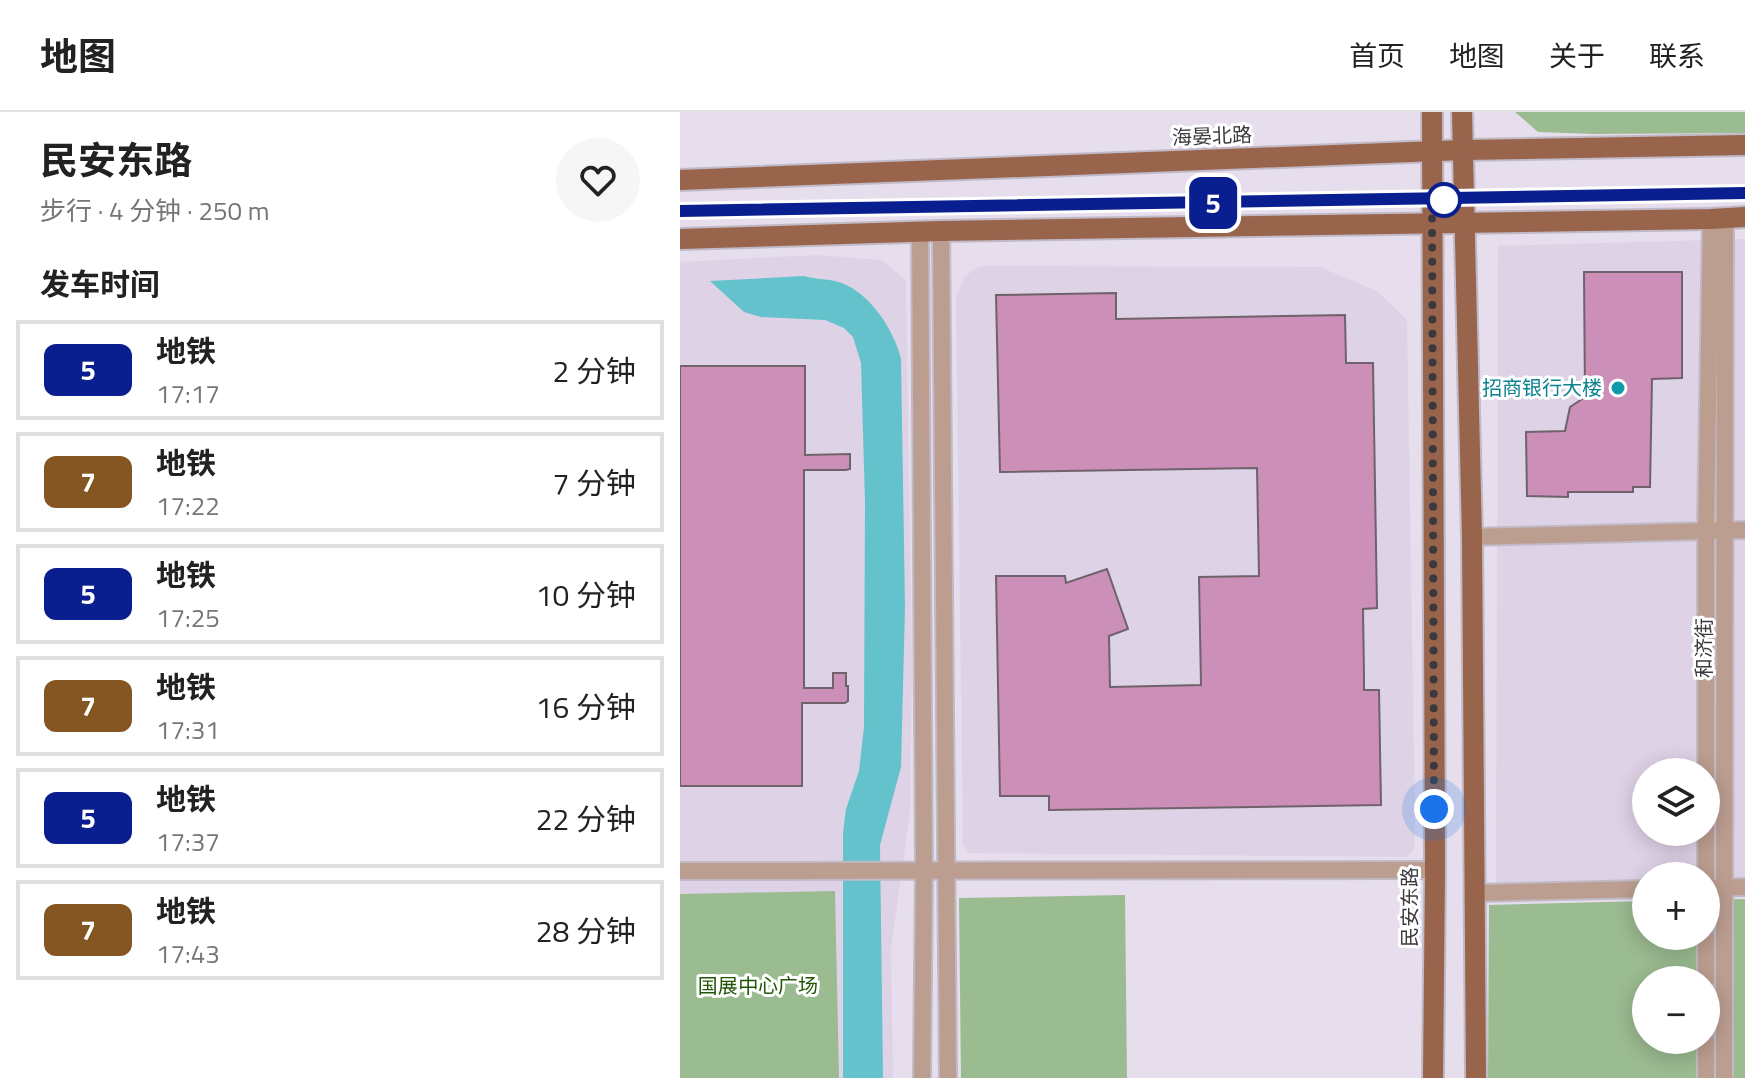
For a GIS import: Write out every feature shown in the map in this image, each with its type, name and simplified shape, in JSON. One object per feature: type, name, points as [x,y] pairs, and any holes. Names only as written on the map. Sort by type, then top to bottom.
[{"type":"main road","name":"民安东路","points":[[1432,112],[1433,1078]]},
{"type":"main road","points":[[1462,112],[1472,537],[1476,1078]]},
{"type":"main road","name":"海晏北路","points":[[680,180],[1463,150],[1745,145]]},
{"type":"main road","points":[[680,239],[941,231],[1727,218]]},
{"type":"street","name":"和济街","points":[[1711,862],[1706,530],[1727,218]]},
{"type":"street","name":"和济街","points":[[1712,862],[1724,530],[1727,218]]},
{"type":"street","points":[[941,231],[948,1078]]},
{"type":"street","points":[[920,233],[924,871],[922,1078]]},
{"type":"street","points":[[1472,537],[1745,530]]},
{"type":"street","points":[[680,871],[1435,870]]},
{"type":"street","points":[[1720,886],[1745,887]]},
{"type":"street","points":[[1476,893],[1632,889]]},
{"type":"street","name":"和济街","points":[[1715,950],[1724,1078]]},
{"type":"street","points":[[1706,1054],[1706,1078]]},
{"type":"shaded area","points":[[1745,239],[1745,882],[1720,883],[1720,862],[1632,862],[1632,884],[1496,888],[1498,246]]},
{"type":"shaded area","points":[[816,255],[881,260],[906,280],[912,665],[910,811],[891,949],[893,1078],[680,1078],[680,262]]},
{"type":"shaded area","points":[[979,266],[1320,267],[1377,291],[1407,320],[1415,817],[1414,848],[1407,857],[969,853],[963,845],[956,298],[964,277]]},
{"type":"green space","points":[[1515,112],[1745,112],[1745,133],[1538,132]]},
{"type":"green space","name":"国展中心广场","points":[[835,891],[839,1078],[680,1078],[680,894]]},
{"type":"green space","points":[[1125,895],[1127,1078],[961,1078],[959,898]]},
{"type":"green space","points":[[1745,899],[1745,1078],[1488,1078],[1489,905],[1632,901],[1632,950],[1720,950],[1720,900]]},
{"type":"water","points":[[804,276],[835,281],[858,292],[885,323],[901,359],[905,607],[901,767],[880,845],[883,1078],[843,1078],[843,833],[846,809],[859,771],[864,727],[865,502],[861,363],[853,337],[844,328],[825,320],[761,317],[744,312],[710,281]]},
{"type":"building","name":"招商银行大楼","points":[[1584,272],[1682,272],[1682,378],[1652,379],[1650,487],[1633,487],[1633,492],[1568,492],[1568,497],[1527,496],[1526,432],[1565,431],[1570,407],[1585,397]]},
{"type":"building","points":[[1116,293],[1116,319],[1345,315],[1346,363],[1373,363],[1377,608],[1363,609],[1364,690],[1379,690],[1381,805],[1049,810],[1049,796],[1000,796],[996,576],[1065,576],[1066,583],[1107,569],[1128,629],[1109,636],[1110,687],[1201,685],[1199,577],[1259,576],[1257,468],[1000,472],[996,295]]},
{"type":"building","points":[[680,366],[805,366],[805,455],[850,454],[850,469],[804,470],[804,688],[833,688],[833,673],[846,673],[848,701],[802,703],[802,786],[680,786]]},
{"type":"metro line","name":"5","points":[[680,211],[1745,193]]},
{"type":"place","name":"招商银行大楼","points":[[1618,388]]},
{"type":"route","points":[[1434,809],[1432,200],[1444,200]]}]
